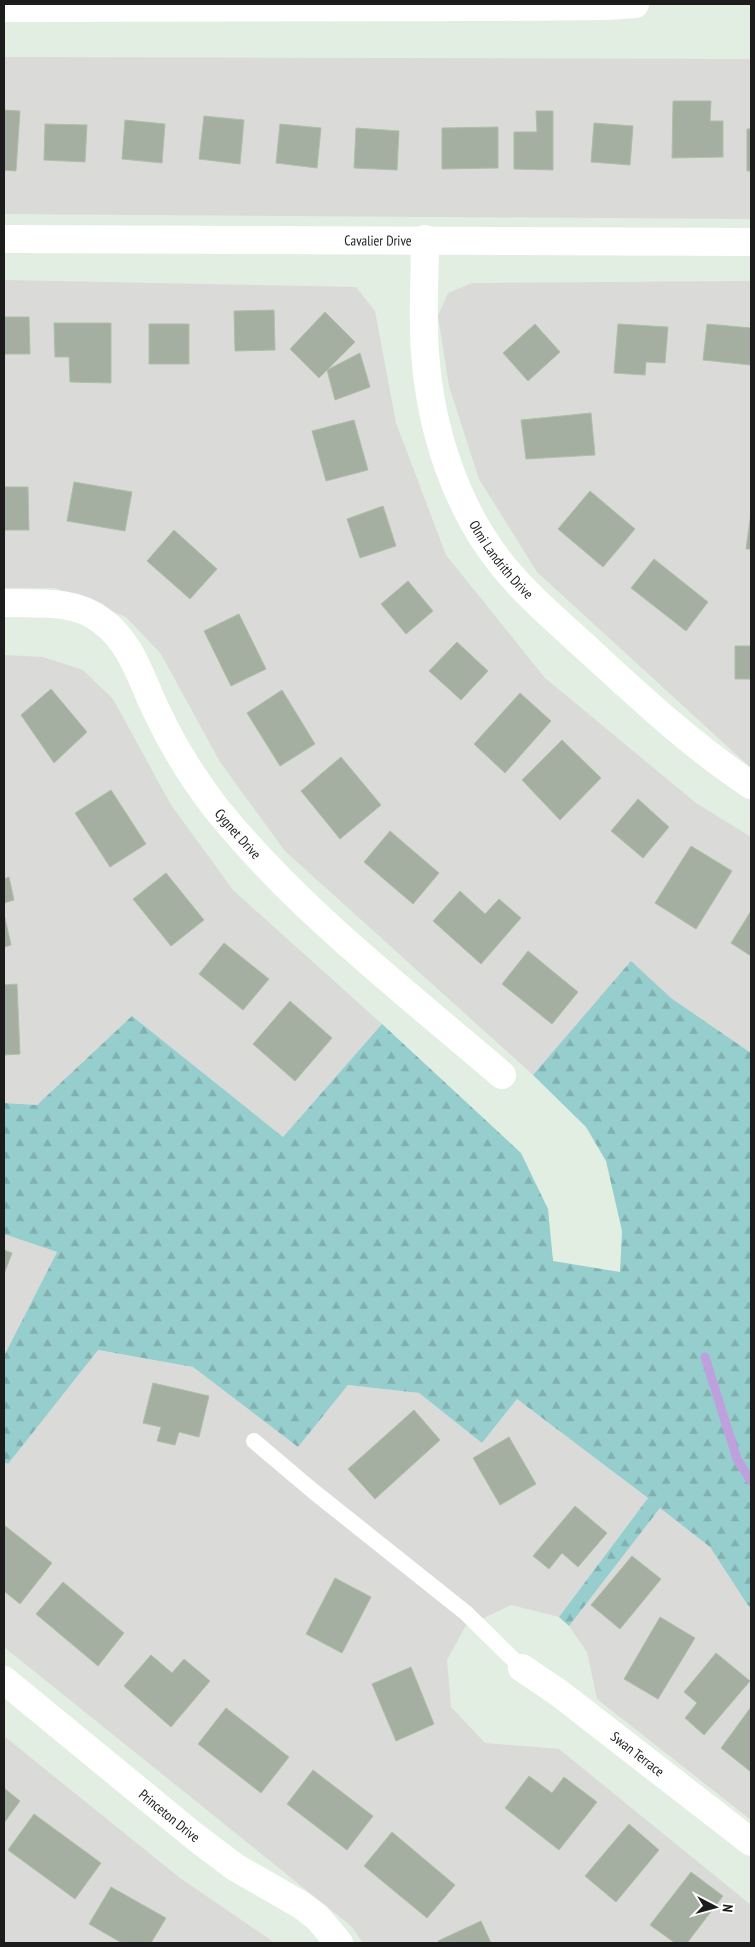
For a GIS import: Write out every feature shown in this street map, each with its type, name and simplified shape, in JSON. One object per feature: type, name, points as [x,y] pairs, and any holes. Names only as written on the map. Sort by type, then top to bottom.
[{"type":"street","points":[[4,8],[325,5],[607,6],[635,4]]},
{"type":"street","name":"Cavalier Drive","points":[[4,239],[425,239],[751,242]]},
{"type":"street","name":"Olmi Landrith Drive","points":[[425,239],[425,352],[432,407],[442,446],[470,517],[502,566],[529,594],[629,688],[679,730],[751,785]]},
{"type":"street","name":"Cygnet Drive","points":[[4,603],[54,604],[79,609],[101,620],[119,635],[130,651],[158,714],[191,772],[214,805],[250,848],[282,883],[323,920],[502,1075]]},
{"type":"street","name":"Swan Terrace","points":[[522,1668],[559,1693],[751,1842]]},
{"type":"street","name":"Princeton Drive","points":[[4,1680],[194,1836],[235,1867],[301,1905],[316,1917],[339,1943]]},
{"type":"lane","points":[[254,1441],[313,1491],[466,1613],[522,1668]]},
{"type":"shaded area","points":[[4,57],[751,59],[751,219],[4,214]]},
{"type":"shaded area","points":[[4,280],[356,287],[375,311],[396,423],[446,555],[545,678],[696,803],[751,837],[751,1053],[671,998],[631,962],[533,1075],[285,851],[220,762],[161,654],[126,617],[55,588],[4,588]]},
{"type":"shaded area","points":[[751,281],[751,768],[537,572],[479,479],[449,386],[438,316],[448,293],[472,283]]},
{"type":"shaded area","points":[[4,655],[43,657],[83,670],[113,699],[171,805],[233,890],[382,1024],[283,1137],[132,1016],[37,1105],[4,1103]]},
{"type":"shaded area","points":[[4,1234],[57,1252],[4,1356]]},
{"type":"shaded area","points":[[97,1350],[193,1367],[298,1447],[348,1385],[419,1393],[482,1443],[517,1399],[648,1498],[559,1617],[511,1605],[465,1627],[447,1660],[451,1707],[485,1743],[559,1749],[751,1905],[751,1943],[363,1943],[351,1926],[4,1647],[4,1462],[8,1464]]},
{"type":"shaded area","points":[[660,1508],[710,1547],[751,1608],[751,1820],[597,1699],[587,1652],[569,1626]]},
{"type":"shaded area","points":[[4,1736],[180,1878],[275,1943],[4,1943]]},
{"type":"green space","points":[[631,961],[671,998],[751,1053],[751,1608],[710,1547],[660,1508],[569,1626],[559,1617],[648,1498],[517,1399],[482,1443],[419,1393],[348,1385],[298,1447],[193,1367],[98,1350],[8,1464],[4,1462],[4,1356],[57,1252],[4,1234],[4,1103],[37,1105],[132,1016],[283,1137],[382,1024],[521,1153],[548,1209],[553,1261],[620,1272],[622,1231],[606,1161],[586,1127],[533,1075]]},
{"type":"building","points":[[673,101],[711,101],[710,121],[723,121],[723,157],[672,158]]},
{"type":"building","points":[[4,110],[20,111],[16,171],[4,170]]},
{"type":"building","points":[[536,111],[553,111],[553,170],[514,169],[514,132],[537,132]]},
{"type":"building","points":[[204,116],[244,120],[240,164],[199,159]]},
{"type":"building","points":[[125,120],[165,124],[162,163],[122,159]]},
{"type":"building","points":[[594,123],[633,126],[630,165],[591,162]]},
{"type":"building","points":[[45,124],[87,125],[85,162],[44,160]]},
{"type":"building","points":[[280,124],[321,128],[317,168],[276,163]]},
{"type":"building","points":[[498,127],[498,168],[442,169],[442,128]]},
{"type":"building","points":[[356,128],[399,131],[397,170],[354,168]]},
{"type":"building","points":[[747,129],[751,129],[751,171],[747,171]]},
{"type":"building","points":[[274,310],[275,350],[235,351],[234,311]]},
{"type":"building","points":[[325,312],[355,342],[319,378],[290,349]]},
{"type":"building","points":[[4,317],[29,317],[30,354],[4,354]]},
{"type":"building","points":[[54,323],[111,323],[111,383],[70,382],[69,357],[55,357]]},
{"type":"building","points":[[149,324],[189,324],[189,364],[149,364]]},
{"type":"building","points":[[535,324],[560,352],[528,381],[503,353]]},
{"type":"building","points":[[618,324],[668,327],[665,363],[646,362],[645,375],[614,373]]},
{"type":"building","points":[[707,324],[751,328],[751,365],[703,360]]},
{"type":"building","points":[[360,353],[370,387],[335,400],[327,370]]},
{"type":"building","points":[[591,413],[595,455],[526,459],[521,420]]},
{"type":"building","points":[[354,420],[368,470],[326,481],[312,431]]},
{"type":"building","points":[[74,482],[132,492],[125,531],[67,521]]},
{"type":"building","points":[[4,487],[28,487],[29,530],[4,530]]},
{"type":"building","points":[[590,491],[635,529],[603,567],[558,529]]},
{"type":"building","points":[[383,506],[396,546],[360,558],[347,519]]},
{"type":"building","points":[[751,513],[751,549],[746,549]]},
{"type":"building","points":[[174,530],[217,569],[190,599],[147,561]]},
{"type":"building","points":[[654,559],[708,602],[686,631],[631,588]]},
{"type":"building","points":[[408,581],[433,611],[406,634],[381,604]]},
{"type":"building","points":[[239,614],[266,669],[231,686],[204,631]]},
{"type":"building","points":[[457,642],[488,671],[461,700],[429,671]]},
{"type":"building","points":[[735,646],[751,646],[751,679],[735,679]]},
{"type":"building","points":[[51,689],[87,732],[54,763],[21,715]]},
{"type":"building","points":[[282,690],[315,744],[280,766],[247,713]]},
{"type":"building","points":[[520,693],[551,721],[505,773],[474,744]]},
{"type":"building","points":[[562,740],[601,778],[560,820],[522,780]]},
{"type":"building","points":[[341,757],[381,805],[340,839],[301,791]]},
{"type":"building","points":[[111,790],[146,844],[110,867],[75,813]]},
{"type":"building","points":[[638,799],[669,827],[643,858],[611,831]]},
{"type":"building","points":[[390,831],[439,873],[413,904],[364,862]]},
{"type":"building","points":[[691,846],[732,871],[696,929],[655,903]]},
{"type":"building","points":[[166,873],[204,920],[171,946],[133,899]]},
{"type":"building","points":[[9,877],[14,900],[4,903],[4,879]]},
{"type":"building","points":[[460,891],[485,914],[499,899],[521,918],[481,964],[433,921]]},
{"type":"building","points":[[751,911],[751,956],[731,943]]},
{"type":"building","points":[[4,914],[11,945],[4,947]]},
{"type":"building","points":[[224,943],[269,979],[243,1010],[199,974]]},
{"type":"building","points":[[528,951],[578,992],[552,1024],[502,984]]},
{"type":"building","points":[[17,984],[20,1054],[4,1055],[4,985]]},
{"type":"building","points":[[290,1001],[332,1038],[295,1081],[253,1044]]},
{"type":"building","points":[[4,1250],[12,1253],[4,1274]]},
{"type":"building","points":[[153,1383],[209,1396],[199,1437],[179,1432],[175,1445],[157,1441],[161,1427],[143,1423]]},
{"type":"building","points":[[414,1410],[440,1440],[375,1499],[348,1469]]},
{"type":"building","points":[[509,1437],[536,1484],[500,1505],[473,1458]]},
{"type":"building","points":[[575,1506],[607,1533],[578,1567],[562,1553],[549,1569],[533,1556]]},
{"type":"building","points":[[4,1525],[52,1563],[20,1604],[4,1591]]},
{"type":"building","points":[[632,1556],[661,1579],[620,1629],[591,1605]]},
{"type":"building","points":[[335,1578],[371,1597],[342,1653],[306,1634]]},
{"type":"building","points":[[63,1582],[124,1633],[98,1666],[36,1614]]},
{"type":"building","points":[[660,1617],[695,1638],[658,1699],[624,1679]]},
{"type":"building","points":[[716,1653],[750,1681],[704,1735],[685,1718],[697,1703],[684,1692]]},
{"type":"building","points":[[151,1655],[172,1673],[184,1659],[210,1681],[171,1727],[124,1686]]},
{"type":"building","points":[[411,1667],[434,1724],[396,1741],[372,1684]]},
{"type":"building","points":[[751,1707],[751,1772],[721,1748]]},
{"type":"building","points":[[226,1708],[289,1757],[261,1793],[198,1744]]},
{"type":"building","points":[[313,1770],[373,1816],[347,1850],[287,1804]]},
{"type":"building","points":[[529,1776],[552,1793],[564,1777],[597,1802],[559,1850],[505,1808]]},
{"type":"building","points":[[4,1788],[20,1801],[4,1823]]},
{"type":"building","points":[[34,1814],[101,1863],[75,1899],[8,1850]]},
{"type":"building","points":[[629,1824],[659,1850],[616,1902],[585,1876]]},
{"type":"building","points":[[392,1832],[455,1885],[427,1918],[364,1866]]},
{"type":"building","points":[[691,1872],[723,1896],[687,1943],[675,1943],[650,1925]]},
{"type":"building","points":[[111,1887],[166,1918],[151,1943],[122,1943],[89,1924]]},
{"type":"building","points":[[481,1921],[491,1943],[439,1943],[438,1941]]},
{"type":"waterway","points":[[705,1357],[737,1459],[751,1481]]}]
